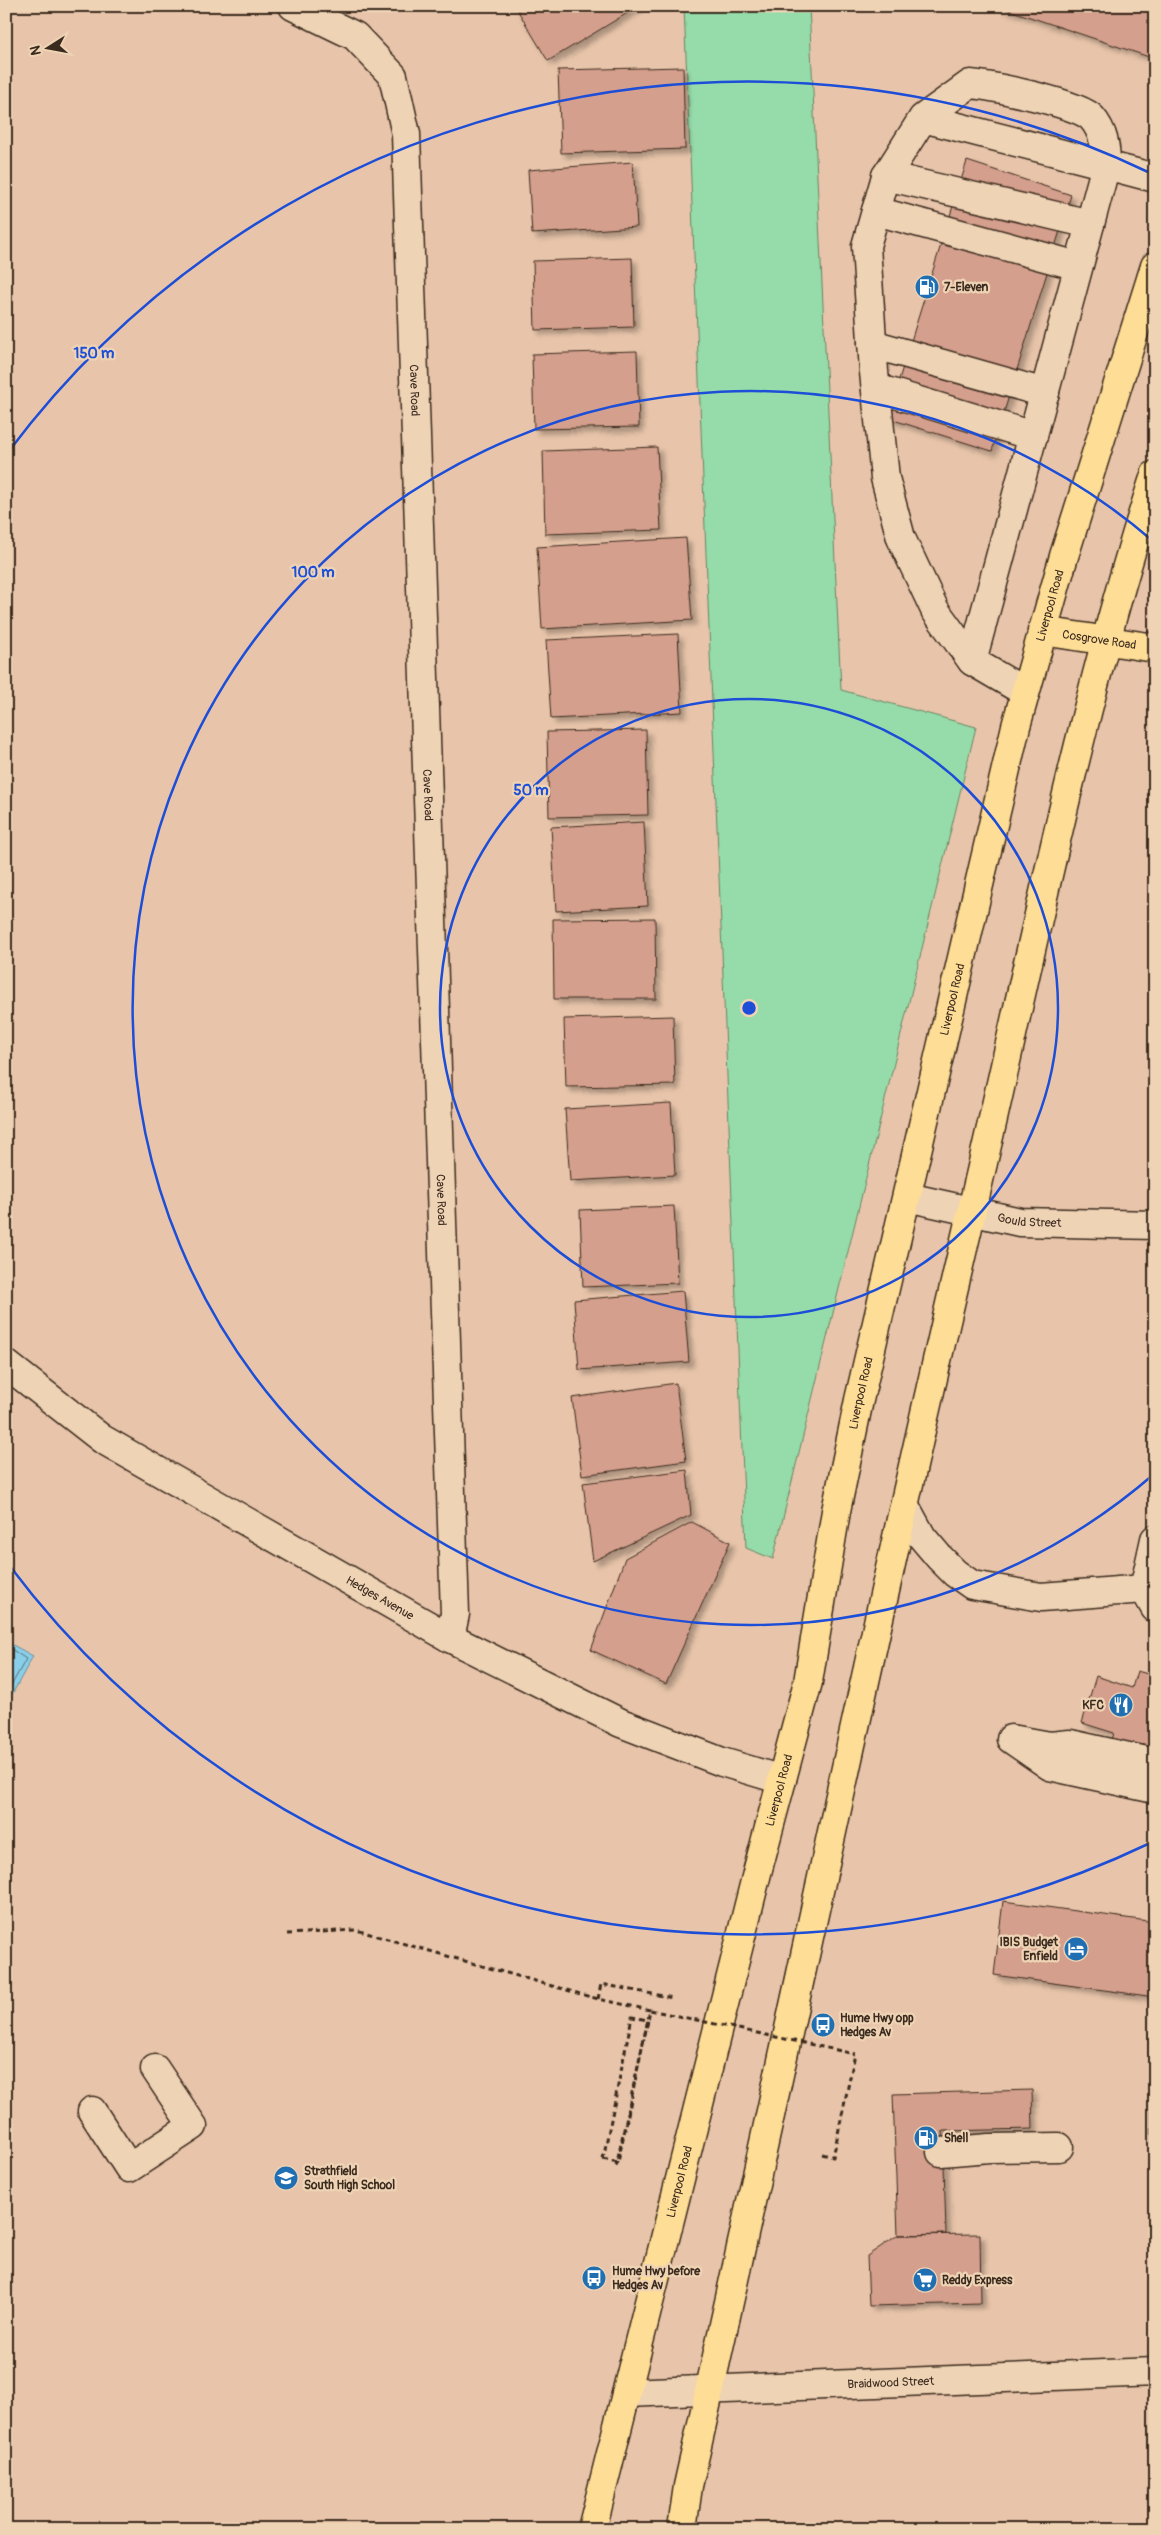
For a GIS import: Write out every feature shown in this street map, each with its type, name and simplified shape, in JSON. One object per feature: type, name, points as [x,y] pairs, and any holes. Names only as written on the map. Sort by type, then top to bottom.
[{"type":"main road","name":"Liverpool Road","points":[[592,2529],[808,1682],[838,1502],[859,1400],[992,823],[1042,631],[1155,266]]},
{"type":"main road","points":[[682,2529],[688,2486],[904,1506],[1050,867],[1124,570],[1152,489]]},
{"type":"main road","name":"Cosgrove Road","points":[[1042,631],[1155,648]]},
{"type":"street","name":"Cave Road","points":[[293,6],[355,36],[393,76],[406,134],[454,1604],[450,1638]]},
{"type":"street","points":[[972,661],[1106,165],[1106,144],[1091,117],[1076,108],[995,86],[970,84],[923,118],[886,176],[866,246],[872,344],[885,478],[901,538],[935,610],[972,661],[1025,692]]},
{"type":"street","points":[[923,118],[1155,178]]},
{"type":"street","points":[[886,176],[1090,224]]},
{"type":"street","points":[[876,211],[1078,266]]},
{"type":"street","points":[[872,344],[1044,393]]},
{"type":"street","points":[[876,388],[1033,436]]},
{"type":"street","name":"Gould Street","points":[[907,1197],[1020,1222],[1155,1225]]},
{"type":"street","name":"Hedges Avenue","points":[[6,1364],[102,1439],[450,1638],[621,1723],[739,1768],[782,1780]]},
{"type":"street","points":[[904,1506],[922,1537],[939,1557],[955,1573],[972,1585],[1041,1597],[1149,1598],[1155,1539]]},
{"type":"street","points":[[1155,1763],[1070,1744],[1050,1746],[1011,1739],[1050,1766],[1155,1789]]},
{"type":"street","points":[[92,2111],[129,2168],[145,2158],[193,2126],[156,2069]]},
{"type":"street","points":[[941,2152],[989,2148],[1059,2147]]},
{"type":"street","name":"Braidwood Street","points":[[626,2393],[1155,2372]]},
{"type":"path","points":[[287,1934],[356,1930],[598,1999],[855,2054],[833,2157],[822,2154]]},
{"type":"path","points":[[598,1999],[601,1984],[673,1998]]},
{"type":"path","points":[[616,2166],[618,2156],[635,2079],[638,2069],[648,2020],[640,2018],[632,2017],[602,2159],[610,2161],[618,2162],[632,2096],[636,2076],[638,2067],[646,2029],[648,2019],[650,2010]]},
{"type":"green space","points":[[684,6],[809,6],[841,690],[976,727],[773,1559],[746,1548]]},
{"type":"water","points":[[9,1643],[33,1656],[9,1700],[6,1699],[6,1648]]},
{"type":"building","points":[[515,6],[639,6],[548,61]]},
{"type":"building","points":[[997,6],[1155,6],[1155,59]]},
{"type":"building","points":[[683,67],[685,149],[561,153],[558,70]]},
{"type":"building","points":[[967,161],[1071,195],[992,451],[887,418]]},
{"type":"building","points":[[633,162],[637,227],[532,234],[528,170]]},
{"type":"building","points":[[632,258],[634,327],[535,330],[533,261]]},
{"type":"building","points":[[637,351],[639,427],[534,429],[532,354]]},
{"type":"building","points":[[657,447],[661,530],[545,534],[543,451]]},
{"type":"building","points":[[686,538],[692,620],[542,629],[537,547]]},
{"type":"building","points":[[678,634],[682,712],[551,719],[546,640]]},
{"type":"building","points":[[646,730],[648,815],[549,817],[547,732]]},
{"type":"building","points":[[644,822],[648,906],[556,911],[551,827]]},
{"type":"building","points":[[655,918],[656,999],[554,999],[553,919]]},
{"type":"building","points":[[673,1016],[675,1085],[566,1087],[564,1019]]},
{"type":"building","points":[[671,1103],[675,1175],[570,1181],[565,1109]]},
{"type":"building","points":[[674,1206],[678,1283],[583,1287],[580,1210]]},
{"type":"building","points":[[683,1291],[689,1362],[579,1370],[574,1300]]},
{"type":"building","points":[[676,1383],[686,1461],[582,1475],[572,1398]]},
{"type":"building","points":[[687,1470],[691,1515],[593,1561],[583,1483]]},
{"type":"building","points":[[692,1522],[730,1542],[666,1684],[591,1650],[625,1558]]},
{"type":"building","name":"KFC","points":[[1137,1671],[1155,1676],[1155,1743],[1150,1742],[1144,1765],[1108,1754],[1114,1733],[1082,1723],[1096,1676],[1132,1688]]},
{"type":"building","name":"IBIS Budget Enfield","points":[[1003,1901],[1155,1922],[1155,1997],[994,1975]]},
{"type":"building","points":[[1155,2041],[1155,2262],[1154,2262],[1150,2042]]},
{"type":"building","points":[[1032,2090],[1033,2129],[943,2131],[946,2234],[898,2235],[893,2094]]},
{"type":"building","name":"Reddy Express","points":[[980,2234],[981,2303],[869,2306],[867,2256],[898,2235]]},
{"type":"place","name":"7-Eleven","points":[[927,287]]},
{"type":"place","name":"KFC","points":[[1121,1705]]},
{"type":"place","name":"IBIS Budget Enfield","points":[[1076,1949]]},
{"type":"place","name":"Hume Hwy opp Hedges Av","points":[[823,2025]]},
{"type":"place","name":"Shell","points":[[926,2138]]},
{"type":"place","name":"Strathfield South High School","points":[[286,2178]]},
{"type":"place","name":"Hume Hwy before Hedges Av","points":[[594,2278]]},
{"type":"place","name":"Reddy Express","points":[[925,2280]]}]
